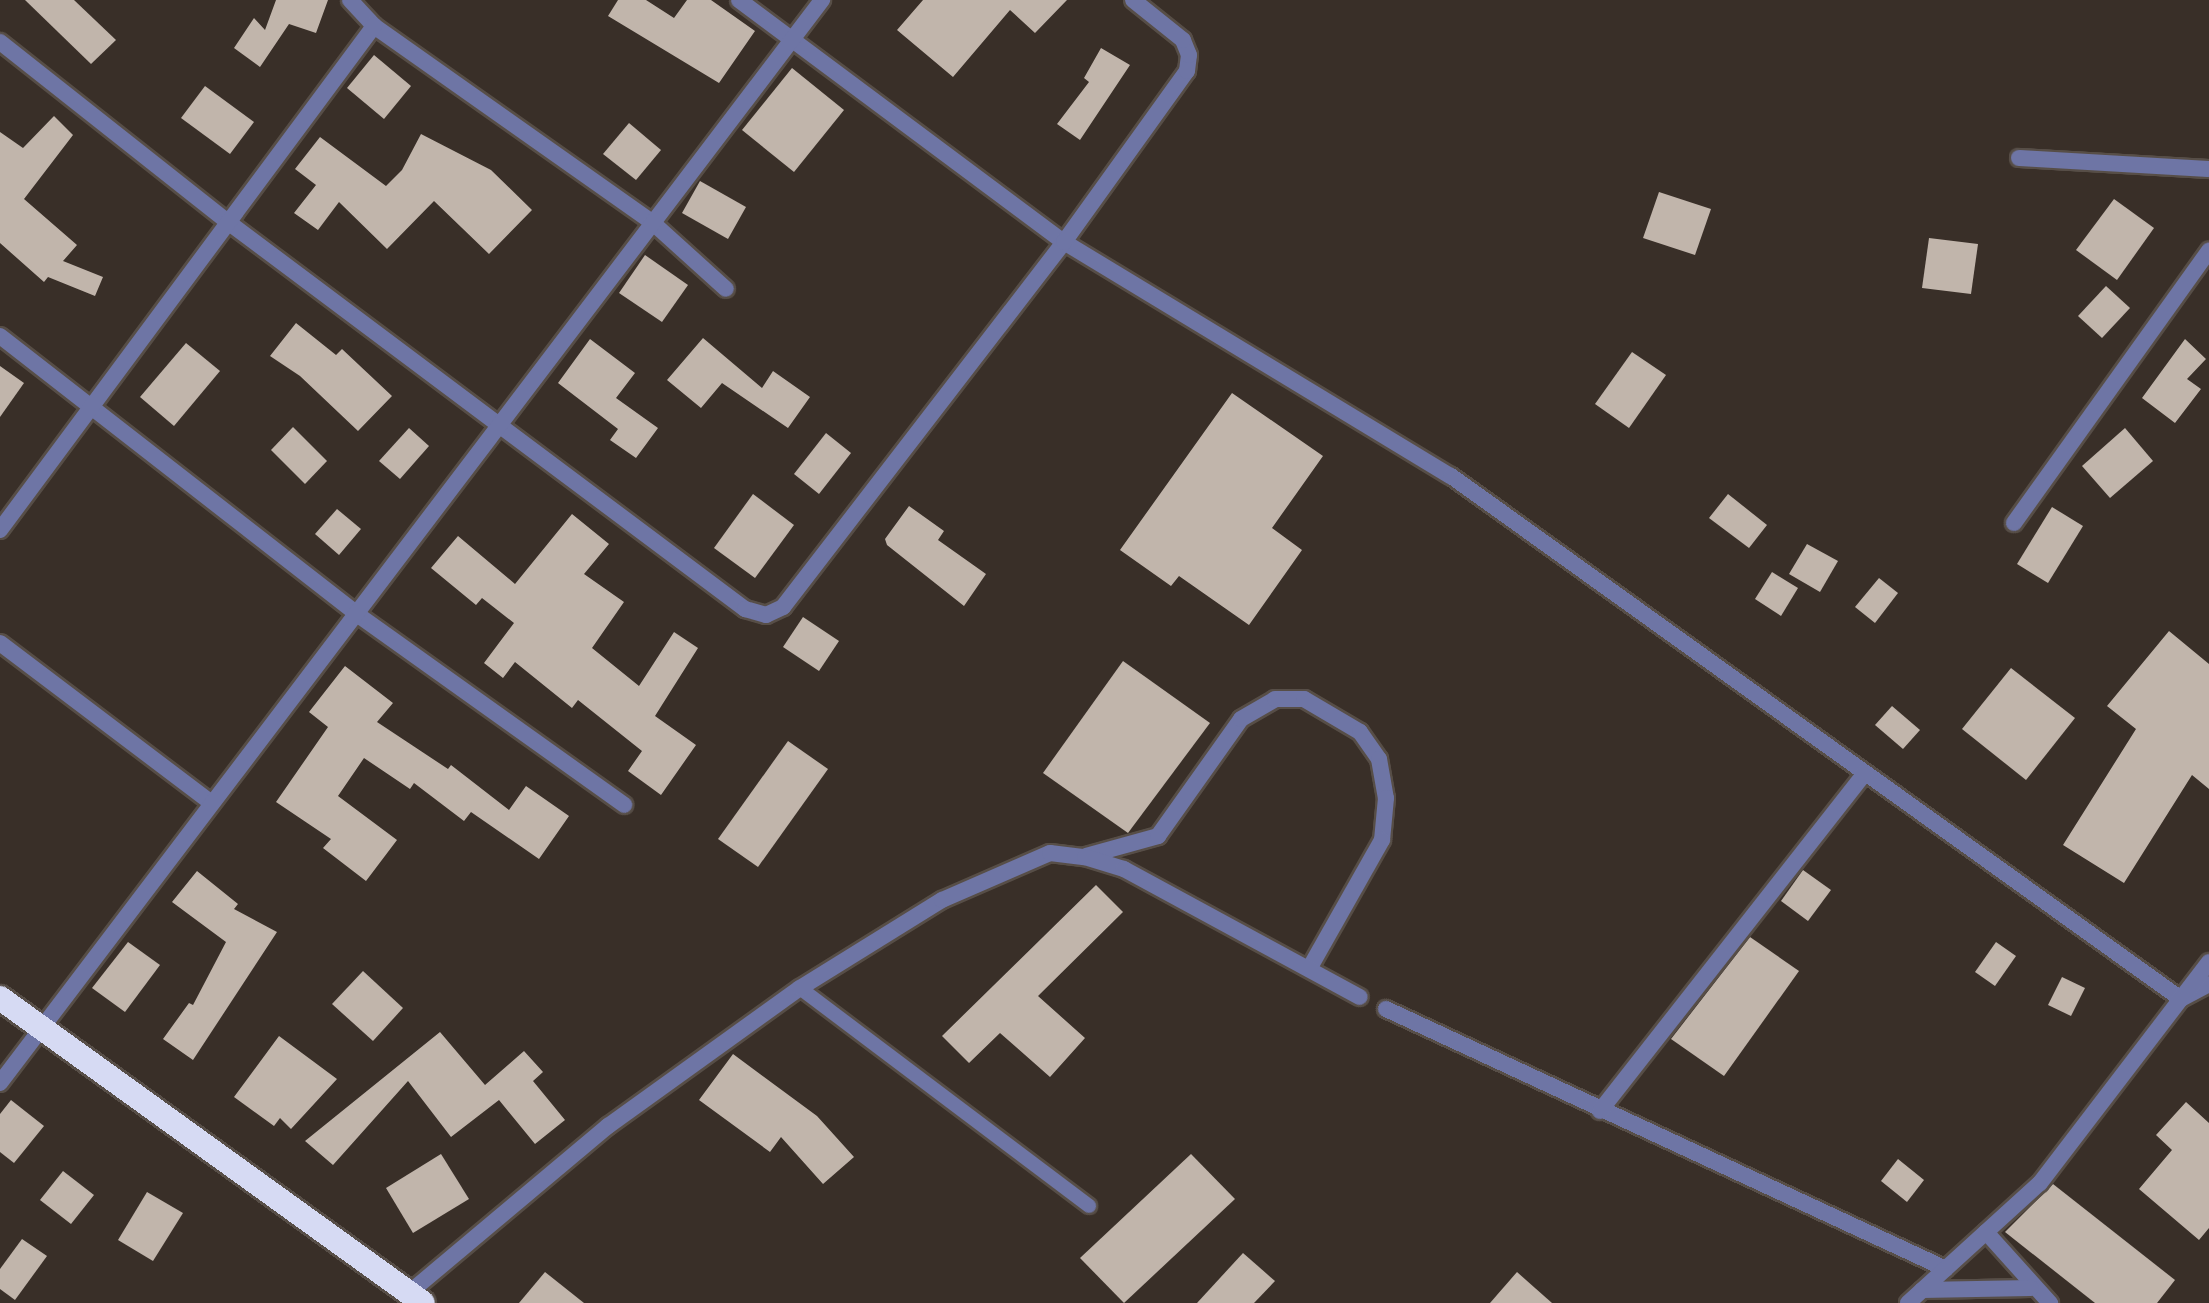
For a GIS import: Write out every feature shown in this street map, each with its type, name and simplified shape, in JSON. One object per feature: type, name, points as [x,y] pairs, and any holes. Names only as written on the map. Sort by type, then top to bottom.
[{"type":"highway","points":[[0,998],[416,1298]]},
{"type":"street","points":[[350,0],[374,26],[653,223],[726,289]]},
{"type":"street","points":[[739,0],[1064,242],[1451,476],[2181,999]]},
{"type":"street","points":[[0,1083],[39,1027],[210,802],[358,615],[822,0]]},
{"type":"street","points":[[0,42],[228,222],[500,426],[745,609],[766,615],[783,607],[1064,242],[1187,71],[1189,55],[1183,40],[1133,0]]},
{"type":"street","points":[[0,530],[374,26]]},
{"type":"street","points":[[2019,158],[2209,169]]},
{"type":"street","points":[[2014,523],[2209,251]]},
{"type":"street","points":[[0,336],[358,615],[624,805]]},
{"type":"street","points":[[0,643],[210,802]]},
{"type":"street","points":[[1085,857],[1158,836],[1241,719],[1275,699],[1304,699],[1360,732],[1379,759],[1386,798],[1382,840],[1309,969]]},
{"type":"street","points":[[1600,1111],[1865,773]]},
{"type":"street","points":[[416,1298],[608,1126],[800,988],[942,900],[1050,853],[1085,857],[1124,869],[1360,997]]},
{"type":"street","points":[[1908,1303],[2040,1183],[2209,962]]},
{"type":"street","points":[[2181,999],[2209,984]]},
{"type":"street","points":[[1386,1009],[1946,1269]]},
{"type":"street","points":[[1986,1232],[2031,1288],[2050,1303]]},
{"type":"street","points":[[1922,1290],[2031,1288]]},
{"type":"lane","points":[[800,988],[1089,1206]]},
{"type":"building","points":[[25,0],[74,0],[116,40],[91,64]]},
{"type":"building","points":[[276,0],[328,0],[316,33],[289,24],[260,67],[234,48],[254,18],[265,30]]},
{"type":"building","points":[[618,0],[646,0],[674,18],[687,0],[711,0],[755,31],[719,83],[608,16]]},
{"type":"building","points":[[923,0],[1067,0],[1035,33],[1010,10],[953,77],[897,30]]},
{"type":"building","points":[[1101,48],[1130,65],[1080,140],[1057,124],[1089,82],[1084,78]]},
{"type":"building","points":[[374,55],[411,86],[384,119],[347,88]]},
{"type":"building","points":[[792,68],[844,110],[794,172],[742,130]]},
{"type":"building","points":[[205,86],[254,122],[230,154],[181,118]]},
{"type":"building","points":[[54,116],[73,135],[24,199],[77,245],[63,261],[103,277],[95,296],[48,277],[44,282],[0,243],[0,132],[23,148]]},
{"type":"building","points":[[629,123],[661,150],[636,180],[603,154]]},
{"type":"building","points":[[421,134],[491,170],[532,210],[489,254],[434,201],[387,249],[339,202],[318,230],[294,213],[316,185],[295,169],[320,137],[386,186],[402,170]]},
{"type":"building","points":[[700,181],[746,207],[728,239],[682,213]]},
{"type":"building","points":[[1659,192],[1711,209],[1695,255],[1643,238]]},
{"type":"building","points":[[2114,199],[2154,228],[2117,280],[2076,250]]},
{"type":"building","points":[[1929,238],[1978,244],[1971,294],[1922,288]]},
{"type":"building","points":[[645,255],[688,285],[662,322],[619,293]]},
{"type":"building","points":[[2106,286],[2130,308],[2102,338],[2078,316]]},
{"type":"building","points":[[296,323],[336,355],[342,349],[392,396],[358,431],[300,376],[270,356]]},
{"type":"building","points":[[703,338],[762,388],[773,371],[810,397],[788,428],[722,383],[701,408],[667,380]]},
{"type":"building","points":[[590,339],[635,373],[616,398],[658,428],[636,458],[610,440],[618,429],[558,383]]},
{"type":"building","points":[[2185,339],[2206,359],[2187,379],[2201,389],[2175,423],[2142,398]]},
{"type":"building","points":[[186,343],[220,371],[174,426],[140,397]]},
{"type":"building","points":[[1632,352],[1666,375],[1629,428],[1595,404]]},
{"type":"building","points":[[0,366],[24,383],[0,417]]},
{"type":"building","points":[[1232,393],[1323,456],[1272,528],[1302,550],[1249,625],[1179,576],[1171,586],[1120,550]]},
{"type":"building","points":[[293,427],[327,461],[305,484],[271,450]]},
{"type":"building","points":[[409,428],[429,446],[400,479],[379,461]]},
{"type":"building","points":[[2125,428],[2153,461],[2110,498],[2082,466]]},
{"type":"building","points":[[826,433],[851,453],[819,494],[794,474]]},
{"type":"building","points":[[753,494],[794,525],[755,578],[714,548]]},
{"type":"building","points":[[1728,494],[1767,525],[1749,548],[1709,518]]},
{"type":"building","points":[[909,506],[944,531],[938,540],[986,574],[964,606],[887,545],[885,539]]},
{"type":"building","points":[[2052,507],[2083,526],[2048,583],[2017,564]]},
{"type":"building","points":[[337,509],[361,529],[339,555],[315,534]]},
{"type":"building","points":[[572,514],[609,544],[584,574],[624,602],[592,648],[639,686],[674,632],[698,648],[655,716],[696,745],[661,795],[628,771],[642,751],[578,700],[572,708],[515,662],[503,678],[484,663],[514,623],[482,598],[476,605],[431,568],[458,536],[515,584]]},
{"type":"building","points":[[1807,544],[1838,561],[1820,592],[1789,574]]},
{"type":"building","points":[[1772,572],[1798,588],[1781,616],[1755,599]]},
{"type":"building","points":[[1879,578],[1898,593],[1875,623],[1855,607]]},
{"type":"building","points":[[803,617],[839,641],[819,671],[783,647]]},
{"type":"building","points":[[2169,631],[2209,664],[2209,789],[2192,775],[2124,883],[2063,845],[2136,729],[2107,706]]},
{"type":"building","points":[[1123,661],[1210,723],[1128,833],[1043,773]]},
{"type":"building","points":[[345,666],[393,703],[377,722],[448,769],[451,765],[509,810],[526,786],[569,816],[539,859],[471,812],[464,821],[414,783],[410,789],[364,758],[338,796],[397,840],[366,881],[323,848],[331,839],[276,802],[328,727],[309,712]]},
{"type":"building","points":[[2011,668],[2075,718],[2026,780],[1962,729]]},
{"type":"building","points":[[1892,706],[1920,730],[1903,749],[1875,725]]},
{"type":"building","points":[[788,741],[828,769],[758,867],[718,839]]},
{"type":"building","points":[[1803,870],[1831,890],[1808,921],[1781,901]]},
{"type":"building","points":[[197,871],[238,904],[234,909],[277,932],[193,1060],[163,1039],[189,1003],[193,1005],[226,942],[172,902]]},
{"type":"building","points":[[1096,885],[1123,912],[1038,996],[1085,1038],[1050,1077],[1000,1033],[969,1063],[942,1036]]},
{"type":"building","points":[[1750,937],[1799,971],[1724,1076],[1671,1039]]},
{"type":"building","points":[[128,942],[160,965],[125,1012],[92,988]]},
{"type":"building","points":[[1996,942],[2016,956],[1995,986],[1975,972]]},
{"type":"building","points":[[363,971],[403,1008],[373,1041],[332,1004]]},
{"type":"building","points":[[2062,977],[2085,988],[2071,1016],[2048,1005]]},
{"type":"building","points":[[440,1032],[485,1085],[524,1051],[543,1072],[533,1081],[565,1120],[535,1144],[499,1100],[451,1137],[408,1081],[333,1165],[305,1141]]},
{"type":"building","points":[[279,1036],[337,1079],[291,1129],[280,1118],[274,1126],[234,1097]]},
{"type":"building","points":[[733,1054],[817,1116],[854,1157],[823,1184],[781,1137],[770,1152],[699,1100]]},
{"type":"building","points":[[11,1100],[44,1126],[14,1163],[0,1152],[0,1114]]},
{"type":"building","points":[[2186,1102],[2209,1123],[2209,1228],[2199,1240],[2139,1189],[2172,1150],[2156,1135]]},
{"type":"building","points":[[441,1154],[469,1199],[413,1233],[386,1188]]},
{"type":"building","points":[[1191,1154],[1235,1199],[1124,1303],[1080,1258]]},
{"type":"building","points":[[1898,1159],[1924,1180],[1907,1202],[1881,1181]]},
{"type":"building","points":[[63,1171],[94,1195],[71,1224],[40,1200]]},
{"type":"building","points":[[2053,1184],[2175,1280],[2157,1303],[2095,1303],[2005,1232]]},
{"type":"building","points":[[147,1192],[183,1213],[153,1261],[118,1240]]},
{"type":"building","points":[[22,1239],[47,1256],[15,1300],[0,1289],[0,1269]]},
{"type":"building","points":[[1243,1253],[1275,1281],[1254,1303],[1197,1303]]},
{"type":"building","points":[[545,1272],[584,1303],[519,1303]]},
{"type":"building","points":[[1517,1272],[1552,1303],[1490,1303]]}]
